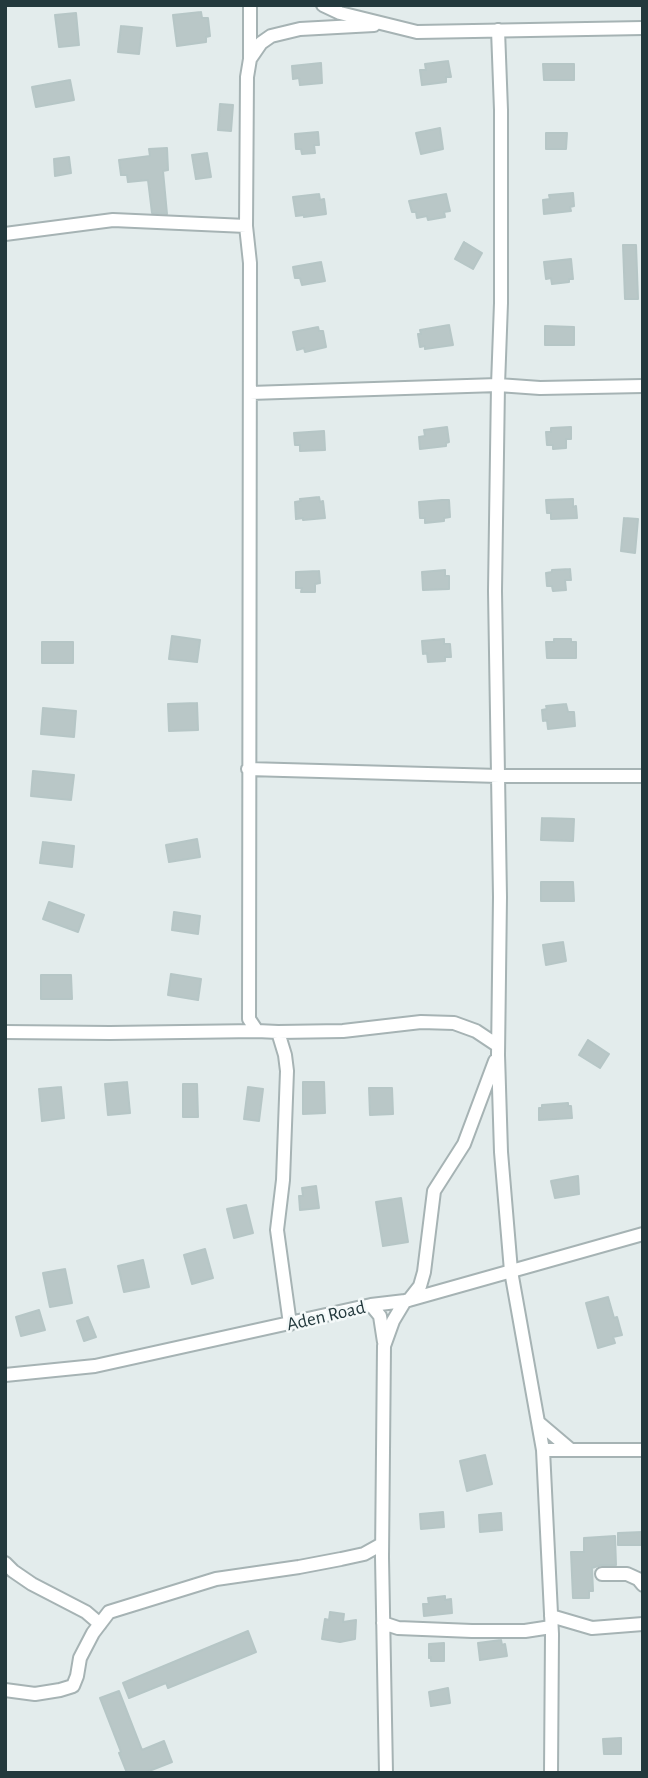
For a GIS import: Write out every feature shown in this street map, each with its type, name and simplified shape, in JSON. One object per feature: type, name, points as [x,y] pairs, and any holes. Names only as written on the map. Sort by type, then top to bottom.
[{"type":"street","points":[[250,5],[246,226],[250,263],[249,1019],[257,1031]]},
{"type":"street","points":[[323,5],[340,13],[417,32],[643,28]]},
{"type":"street","points":[[250,60],[261,43],[271,36],[285,32],[387,24]]},
{"type":"street","points":[[498,30],[501,110],[501,303],[495,591],[501,1152],[511,1271],[542,1450],[551,1621],[551,1773]]},
{"type":"street","points":[[5,234],[113,220],[246,226]]},
{"type":"street","points":[[250,393],[498,385],[540,388],[643,386]]},
{"type":"street","points":[[248,769],[499,776],[643,776]]},
{"type":"street","points":[[5,1031],[343,1031],[421,1022],[454,1023],[476,1031],[498,1050]]},
{"type":"street","points":[[278,1032],[287,1071],[283,1180],[277,1230],[290,1324]]},
{"type":"street","points":[[384,1346],[393,1321],[420,1286],[426,1261],[434,1191],[464,1144],[498,1050]]},
{"type":"street","name":"Aden Road","points":[[5,1375],[95,1366],[371,1305],[407,1300],[643,1234]]},
{"type":"street","points":[[371,1305],[382,1322],[384,1346],[382,1544],[386,1773]]},
{"type":"street","points":[[538,1422],[571,1450]]},
{"type":"street","points":[[542,1450],[643,1450]]},
{"type":"street","points":[[5,1690],[36,1694],[73,1686],[80,1658],[108,1612],[216,1579],[341,1559],[364,1554],[382,1544]]},
{"type":"street","points":[[5,1563],[32,1584],[86,1612],[100,1624]]},
{"type":"street","points":[[603,1574],[627,1574],[638,1579],[643,1586]]},
{"type":"street","points":[[383,1623],[398,1628],[525,1631],[551,1621],[592,1628],[640,1621]]},
{"type":"building","points":[[201,12],[202,18],[208,18],[210,36],[206,37],[206,42],[177,46],[173,15]]},
{"type":"building","points":[[76,13],[79,45],[59,47],[55,15]]},
{"type":"building","points":[[121,26],[142,28],[139,54],[118,52]]},
{"type":"building","points":[[448,61],[451,77],[446,77],[446,82],[422,85],[420,70],[426,70],[425,64]]},
{"type":"building","points":[[321,63],[322,83],[300,85],[299,78],[293,79],[292,66]]},
{"type":"building","points":[[543,64],[574,64],[574,80],[544,80]]},
{"type":"building","points":[[70,80],[74,100],[36,107],[32,87]]},
{"type":"building","points":[[220,104],[233,105],[231,131],[218,130]]},
{"type":"building","points":[[440,128],[443,149],[421,154],[416,133]]},
{"type":"building","points":[[318,132],[319,145],[314,145],[315,153],[302,154],[301,149],[296,149],[295,134]]},
{"type":"building","points":[[546,133],[567,133],[566,149],[546,149]]},
{"type":"building","points":[[167,148],[168,170],[163,171],[167,214],[152,213],[148,180],[128,182],[127,175],[121,175],[119,160],[150,156],[149,149]]},
{"type":"building","points":[[207,153],[211,177],[196,179],[192,155]]},
{"type":"building","points":[[69,157],[71,173],[55,176],[54,159]]},
{"type":"building","points":[[573,193],[574,206],[570,207],[571,211],[544,214],[543,200],[550,199],[549,195]]},
{"type":"building","points":[[319,194],[320,200],[324,199],[326,214],[296,216],[293,197]]},
{"type":"building","points":[[446,194],[450,211],[444,212],[445,217],[428,220],[427,216],[417,218],[416,212],[412,212],[409,201]]},
{"type":"building","points":[[464,242],[482,253],[473,269],[455,259]]},
{"type":"building","points":[[623,245],[636,245],[638,299],[625,299]]},
{"type":"building","points":[[571,259],[573,279],[552,284],[551,278],[546,279],[544,262]]},
{"type":"building","points":[[321,262],[325,281],[302,285],[300,278],[295,278],[293,267]]},
{"type":"building","points":[[449,325],[453,345],[425,349],[425,346],[420,347],[420,330]]},
{"type":"building","points":[[545,326],[574,327],[574,345],[545,345]]},
{"type":"building","points":[[318,327],[319,331],[323,331],[326,347],[305,352],[304,348],[297,350],[293,332]]},
{"type":"building","points":[[447,427],[449,442],[446,446],[420,449],[419,437],[425,436],[424,430]]},
{"type":"building","points":[[571,427],[571,439],[566,439],[566,448],[553,449],[553,445],[547,445],[546,432],[551,432],[551,428]]},
{"type":"building","points":[[324,431],[325,450],[300,451],[300,445],[295,445],[294,433]]},
{"type":"building","points":[[319,497],[320,502],[323,501],[325,518],[296,519],[295,502]]},
{"type":"building","points":[[573,499],[577,518],[551,519],[551,513],[547,513],[546,500]]},
{"type":"building","points":[[449,500],[450,517],[444,518],[444,521],[425,523],[425,518],[420,518],[419,502]]},
{"type":"building","points":[[624,518],[638,519],[635,553],[621,551]]},
{"type":"building","points":[[570,569],[571,580],[565,580],[566,590],[553,591],[552,586],[547,586],[546,573]]},
{"type":"building","points":[[445,570],[445,576],[449,576],[449,589],[423,590],[422,572]]},
{"type":"building","points":[[319,571],[320,583],[315,584],[315,592],[301,592],[302,588],[296,588],[296,572]]},
{"type":"building","points":[[172,636],[200,640],[197,662],[169,659]]},
{"type":"building","points":[[444,639],[444,644],[450,644],[451,657],[445,657],[445,661],[428,662],[427,653],[423,654],[422,641]]},
{"type":"building","points":[[554,639],[571,639],[571,642],[576,642],[576,658],[547,658],[546,642],[554,642]]},
{"type":"building","points":[[42,642],[73,642],[73,663],[42,663]]},
{"type":"building","points":[[197,703],[198,730],[169,731],[168,704]]},
{"type":"building","points":[[566,704],[568,712],[574,712],[575,726],[548,729],[547,720],[543,721],[542,710],[547,709],[546,706]]},
{"type":"building","points":[[43,708],[76,711],[74,737],[41,734]]},
{"type":"building","points":[[33,771],[74,775],[71,800],[31,796]]},
{"type":"building","points":[[542,818],[574,819],[573,841],[541,840]]},
{"type":"building","points":[[197,839],[200,857],[169,862],[166,845]]},
{"type":"building","points":[[43,842],[74,846],[72,867],[40,863]]},
{"type":"building","points":[[541,882],[573,882],[574,901],[541,901]]},
{"type":"building","points":[[49,902],[84,915],[78,932],[43,919]]},
{"type":"building","points":[[174,912],[200,916],[198,934],[172,930]]},
{"type":"building","points":[[563,942],[566,961],[546,965],[543,945]]},
{"type":"building","points":[[171,974],[201,979],[198,1000],[168,995]]},
{"type":"building","points":[[41,975],[71,975],[72,999],[41,999]]},
{"type":"building","points":[[588,1040],[609,1054],[600,1068],[579,1055]]},
{"type":"building","points":[[127,1082],[130,1113],[108,1115],[105,1084]]},
{"type":"building","points":[[303,1082],[324,1082],[325,1113],[303,1114]]},
{"type":"building","points":[[183,1084],[197,1084],[198,1117],[183,1117]]},
{"type":"building","points":[[61,1087],[64,1118],[42,1121],[39,1089]]},
{"type":"building","points":[[248,1087],[263,1089],[259,1121],[244,1119]]},
{"type":"building","points":[[369,1088],[392,1088],[393,1114],[370,1115]]},
{"type":"building","points":[[568,1103],[568,1106],[571,1106],[572,1118],[539,1120],[539,1108],[542,1108],[542,1105]]},
{"type":"building","points":[[578,1176],[579,1194],[555,1198],[551,1181]]},
{"type":"building","points":[[316,1186],[319,1208],[300,1210],[299,1196],[303,1196],[302,1188]]},
{"type":"building","points":[[401,1198],[408,1242],[383,1246],[376,1202]]},
{"type":"building","points":[[246,1205],[253,1233],[234,1238],[227,1209]]},
{"type":"building","points":[[205,1249],[213,1278],[192,1284],[184,1255]]},
{"type":"building","points":[[143,1260],[149,1287],[124,1292],[118,1266]]},
{"type":"building","points":[[65,1269],[72,1303],[50,1307],[43,1273]]},
{"type":"building","points":[[608,1297],[622,1335],[613,1337],[615,1343],[598,1348],[586,1303]]},
{"type":"building","points":[[39,1310],[45,1330],[21,1336],[16,1317]]},
{"type":"building","points":[[88,1317],[96,1337],[84,1341],[77,1321]]},
{"type":"building","points":[[485,1455],[492,1484],[467,1491],[460,1461]]},
{"type":"building","points":[[443,1512],[444,1527],[421,1529],[420,1514]]},
{"type":"building","points":[[501,1513],[502,1530],[480,1532],[479,1515]]},
{"type":"building","points":[[643,1532],[643,1545],[618,1545],[618,1533]]},
{"type":"building","points":[[615,1536],[616,1565],[592,1568],[593,1591],[589,1591],[589,1598],[573,1598],[571,1552],[584,1552],[584,1538]]},
{"type":"building","points":[[445,1596],[445,1600],[451,1599],[452,1613],[424,1616],[423,1604],[429,1604],[428,1598]]},
{"type":"building","points":[[330,1612],[344,1614],[343,1622],[356,1620],[355,1639],[340,1642],[322,1639],[325,1619],[329,1620]]},
{"type":"building","points":[[248,1631],[256,1652],[168,1688],[166,1683],[129,1698],[123,1683]]},
{"type":"building","points":[[501,1640],[502,1645],[505,1644],[507,1656],[480,1660],[478,1643]]},
{"type":"building","points":[[444,1643],[444,1661],[431,1661],[429,1644]]},
{"type":"building","points":[[448,1688],[450,1703],[431,1706],[429,1692]]},
{"type":"building","points":[[119,1691],[142,1750],[164,1741],[172,1762],[144,1773],[127,1773],[100,1698]]},
{"type":"building","points":[[621,1738],[621,1754],[604,1754],[603,1739]]}]
